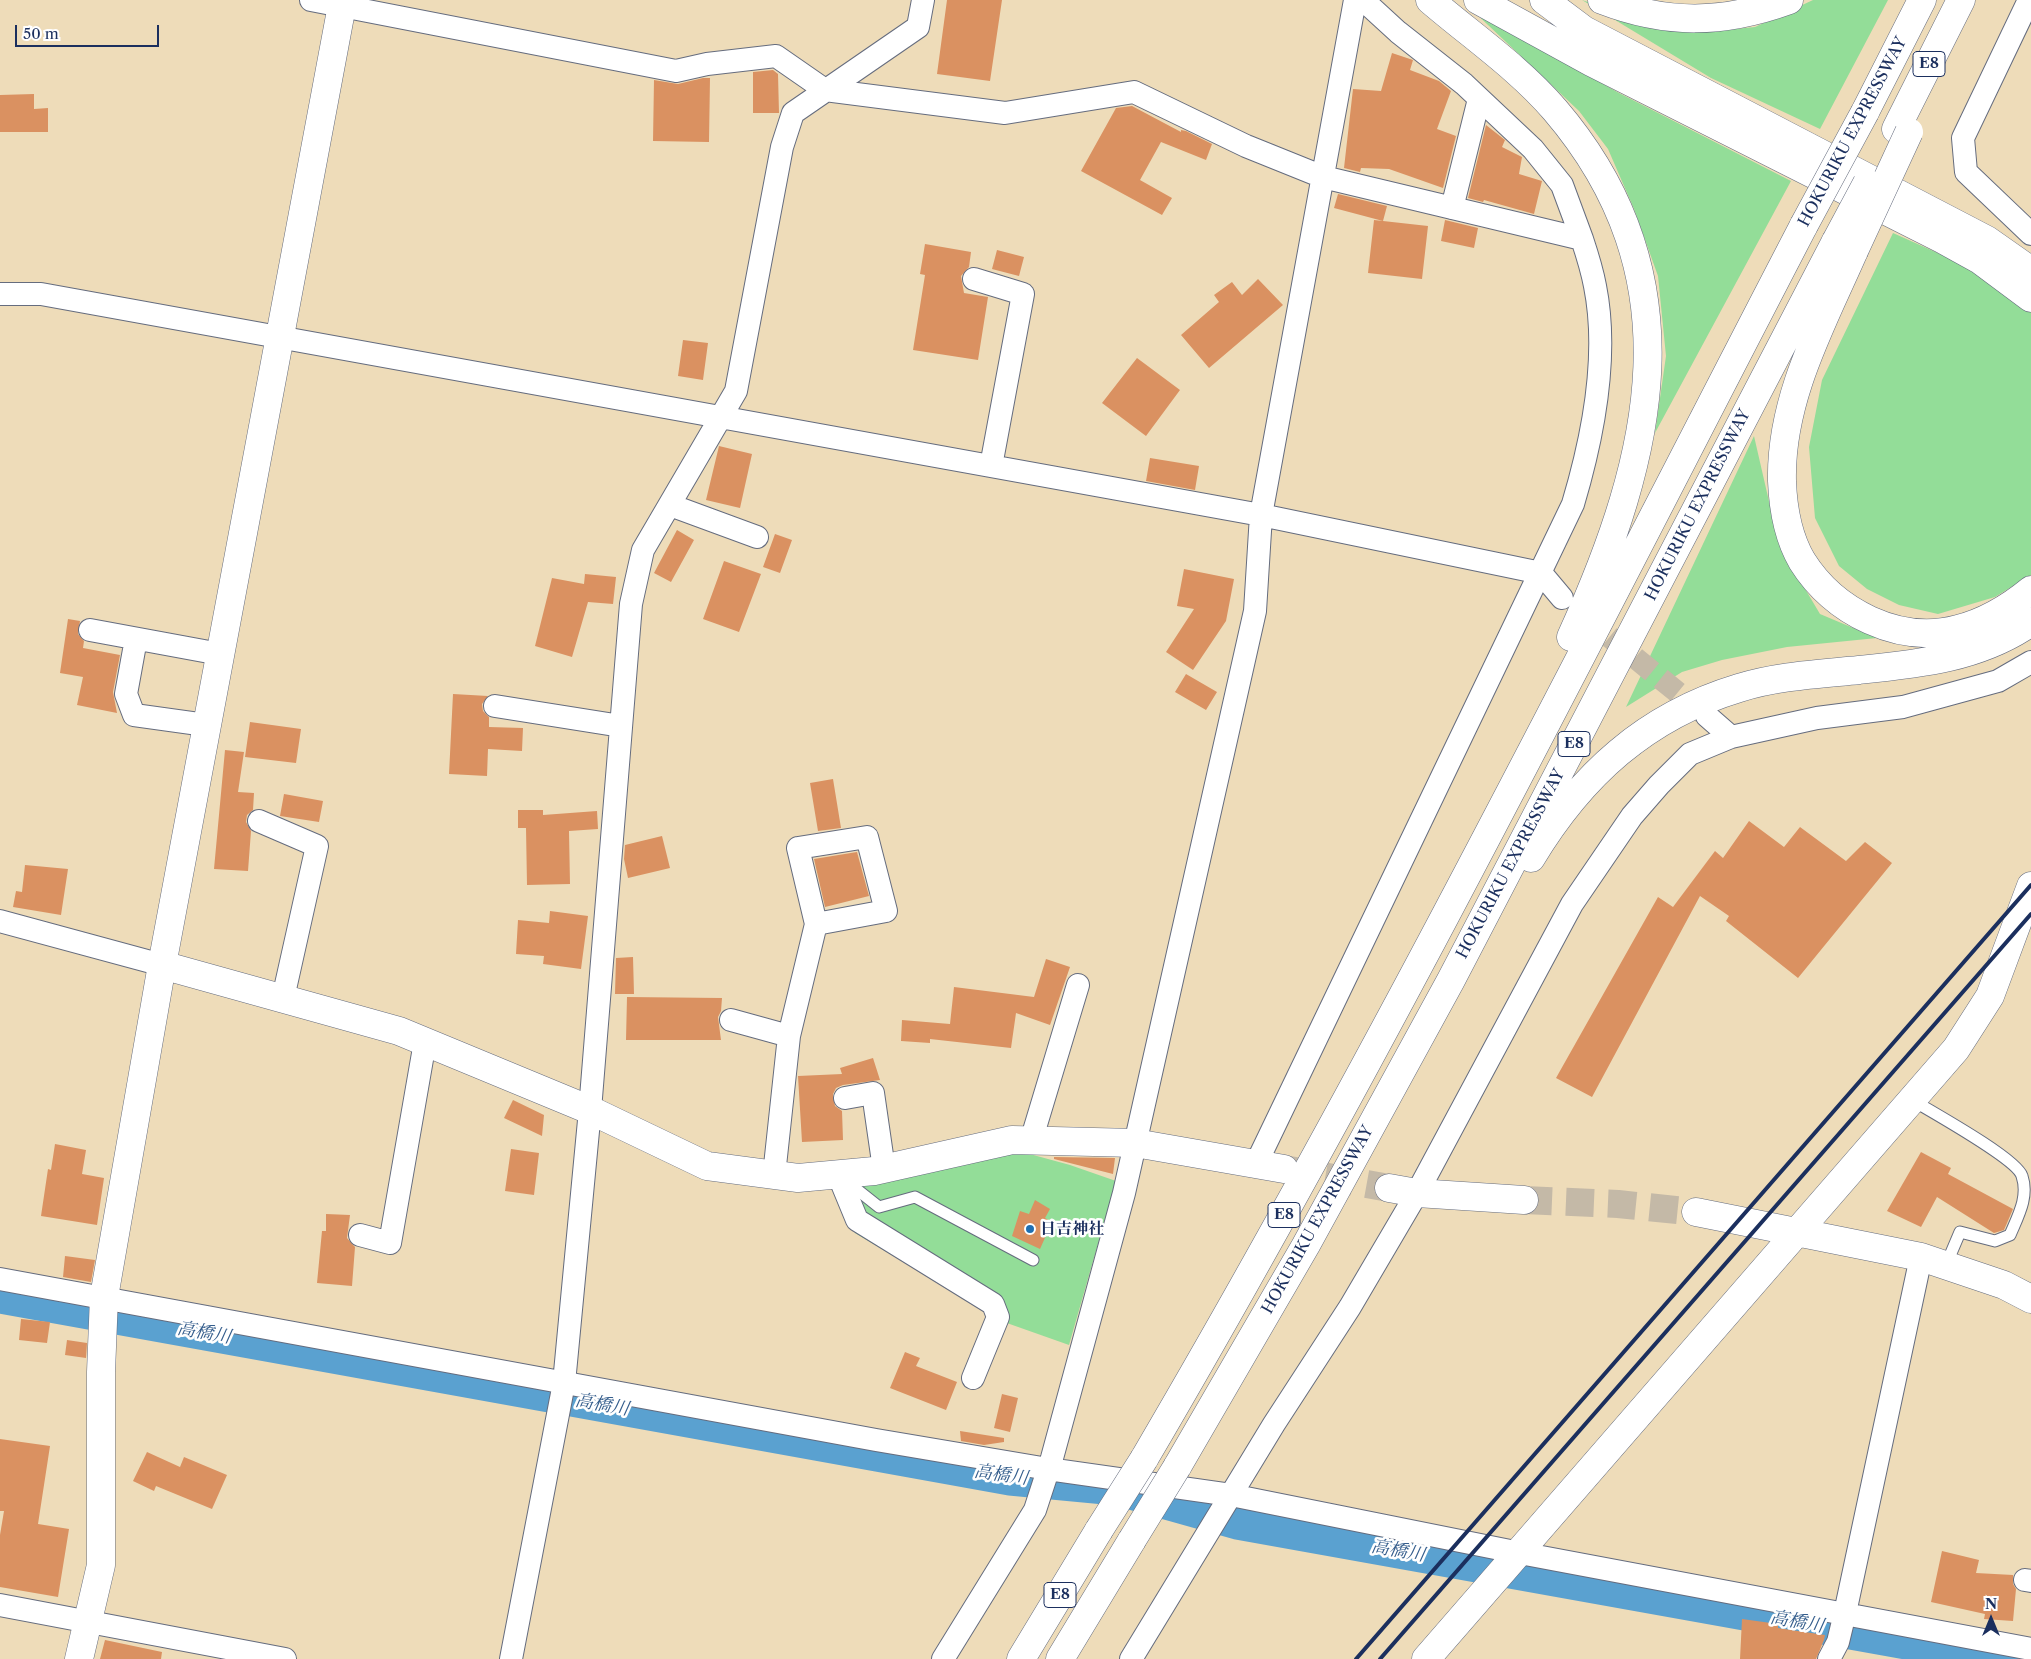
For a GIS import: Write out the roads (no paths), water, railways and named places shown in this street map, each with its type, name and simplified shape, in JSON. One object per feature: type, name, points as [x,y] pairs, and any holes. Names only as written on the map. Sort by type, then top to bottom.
[{"type":"main road","points":[[1418,967],[1552,678],[1606,556],[1620,516],[1639,438],[1647,382],[1649,328],[1637,259],[1627,226],[1613,194],[1595,163],[1559,115],[1530,83],[1430,0]]},
{"type":"main road","points":[[1478,0],[1591,62],[1942,239],[1994,270],[2031,298]]},
{"type":"main road","points":[[1544,0],[1584,30],[1979,237],[2031,271]]},
{"type":"main road","points":[[1602,0],[1653,16],[1683,19],[1738,15],[1789,0]]},
{"type":"main road","name":"HOKURIKU EXPRESSWAY","points":[[1021,1659],[1144,1459],[1285,1215],[1418,967],[1922,0]]},
{"type":"main road","name":"HOKURIKU EXPRESSWAY","points":[[1060,1659],[1177,1467],[1306,1245],[1451,980],[1845,246],[1902,130],[1962,0]]},
{"type":"main road","points":[[1902,130],[1966,0]]},
{"type":"main road","points":[[78,1659],[101,1565],[101,1372],[104,1297],[206,725],[343,2]]},
{"type":"main road","points":[[1845,246],[1787,423],[1782,480],[1784,512],[1802,560],[1826,589],[1845,605],[1875,623],[1899,631],[1957,630],[1988,619],[2013,604],[2031,590]]},
{"type":"main road","points":[[1306,1245],[1366,1154],[1536,851],[1588,780],[1620,750],[1676,712],[1741,687],[1780,679],[1926,662],[1962,655],[1993,644],[2031,622]]},
{"type":"main road","points":[[1426,1659],[1956,1049],[1990,996],[2031,886]]},
{"type":"main road","points":[[162,965],[399,1031],[590,1110],[707,1166],[798,1178],[884,1169],[1012,1140],[1135,1143],[1284,1169]]},
{"type":"main road","points":[[1389,1188],[1417,1193],[1524,1200]]},
{"type":"main road","points":[[1696,1212],[1799,1231],[1921,1257],[2004,1284],[2031,1299]]},
{"type":"street","points":[[311,0],[343,2],[676,71],[707,64],[776,56],[825,90],[1005,113],[1134,92],[1246,146],[1323,177],[1582,238]]},
{"type":"street","points":[[511,1659],[564,1383],[590,1110],[631,604],[643,550],[736,391],[782,147],[793,113],[918,27],[922,0]]},
{"type":"street","points":[[943,1659],[1036,1510],[1121,1202],[1255,611],[1261,515],[1355,0]]},
{"type":"street","points":[[1256,1164],[1573,504],[1588,455],[1595,412],[1600,349],[1596,287],[1582,238],[1562,185],[1533,149],[1464,84],[1398,32],[1364,0]]},
{"type":"street","points":[[2029,0],[1963,138],[1966,172],[2031,234]]},
{"type":"street","points":[[1452,208],[1479,100]]},
{"type":"street","points":[[974,279],[1024,294],[991,466]]},
{"type":"street","points":[[0,294],[41,294],[1261,515],[1541,573],[1562,598]]},
{"type":"street","points":[[670,505],[757,537]]},
{"type":"street","points":[[90,630],[220,654]]},
{"type":"street","points":[[136,638],[126,694],[134,715],[206,725]]},
{"type":"street","points":[[1131,1659],[1231,1495],[1350,1307],[1417,1193],[1572,904],[1632,816],[1659,785],[1690,754],[1731,737],[1817,718],[1903,707],[1998,681],[2031,662]]},
{"type":"street","points":[[494,706],[621,726]]},
{"type":"street","points":[[1707,716],[1731,737]]},
{"type":"street","points":[[259,821],[317,846],[283,998]]},
{"type":"street","points":[[774,1175],[790,1036],[816,924],[798,848],[867,837],[886,911],[816,924]]},
{"type":"street","points":[[0,921],[162,965]]},
{"type":"street","points":[[1031,1141],[1078,985]]},
{"type":"street","points":[[730,1020],[790,1036]]},
{"type":"street","points":[[360,1235],[390,1243],[425,1042]]},
{"type":"street","points":[[845,1098],[873,1094],[884,1169]]},
{"type":"street","points":[[838,1174],[857,1220],[993,1304],[998,1317],[974,1378]]},
{"type":"street","points":[[1829,1659],[1838,1642],[1845,1614],[1921,1257]]},
{"type":"street","points":[[0,1279],[564,1383],[1048,1469],[1231,1495],[1520,1553],[2031,1648]]},
{"type":"street","points":[[0,1606],[284,1659]]},
{"type":"lane","points":[[1912,1100],[1998,1153],[2022,1174],[2025,1192],[2020,1212],[2010,1235],[1996,1240],[1960,1232],[1946,1266]]},
{"type":"lane","points":[[838,1174],[879,1207],[915,1197],[1033,1260]]},
{"type":"waterway","name":"高橋川","points":[[0,1296],[1010,1478],[1116,1488],[1237,1522],[2001,1659]]},
{"type":"tunnel","points":[[1584,616],[1704,714]]},
{"type":"tunnel","points":[[1284,1169],[1389,1188]]},
{"type":"tunnel","points":[[1524,1200],[1618,1204],[1696,1212]]},
{"type":"railway","points":[[1356,1659],[2031,885]]},
{"type":"railway","points":[[1380,1659],[2031,914]]},
{"type":"place","name":"日吉神社","points":[[1030,1229]]}]
